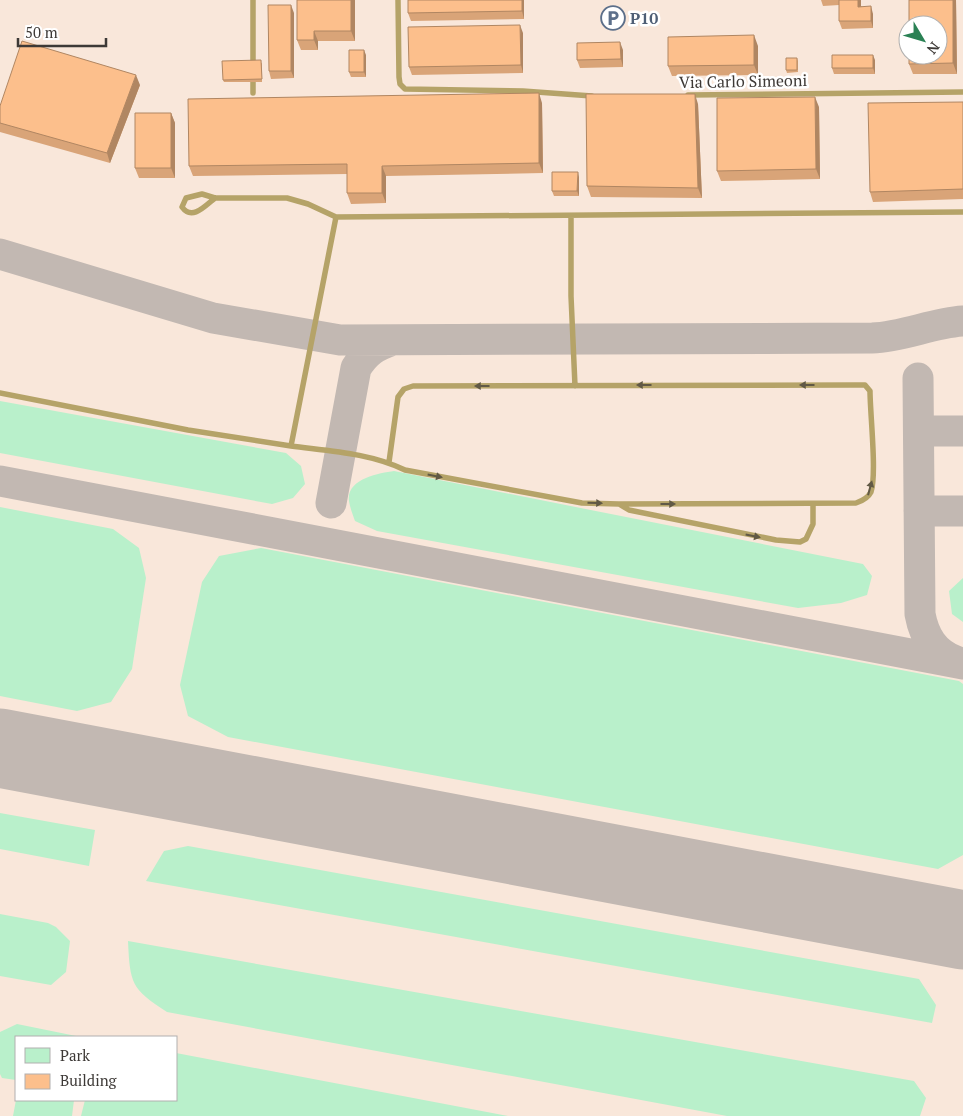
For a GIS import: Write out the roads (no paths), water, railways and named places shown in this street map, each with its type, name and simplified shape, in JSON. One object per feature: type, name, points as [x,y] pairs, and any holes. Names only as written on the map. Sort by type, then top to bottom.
[{"type":"lane","points":[[252,93],[253,0]]},
{"type":"lane","points":[[398,0],[399,77],[400,84],[405,89],[516,91],[601,96]]},
{"type":"lane","name":"Via Carlo Simeoni","points":[[684,96],[963,92]]},
{"type":"lane","points":[[215,198],[199,211],[191,214],[182,207],[186,198],[202,194],[215,198],[287,198],[308,204],[336,217],[963,212]]},
{"type":"lane","points":[[571,216],[571,296],[575,386]]},
{"type":"lane","points":[[291,446],[336,217]]},
{"type":"lane","points":[[0,393],[188,430],[389,462],[405,470],[582,503],[813,504],[856,503],[865,500],[870,493],[873,477],[870,391],[864,385],[413,386],[404,389],[398,396],[389,462]]},
{"type":"lane","points":[[619,504],[629,510],[660,517],[776,540],[800,542],[806,539],[813,524],[813,504]]},
{"type":"place","name":"P10","points":[[613,18]]}]
